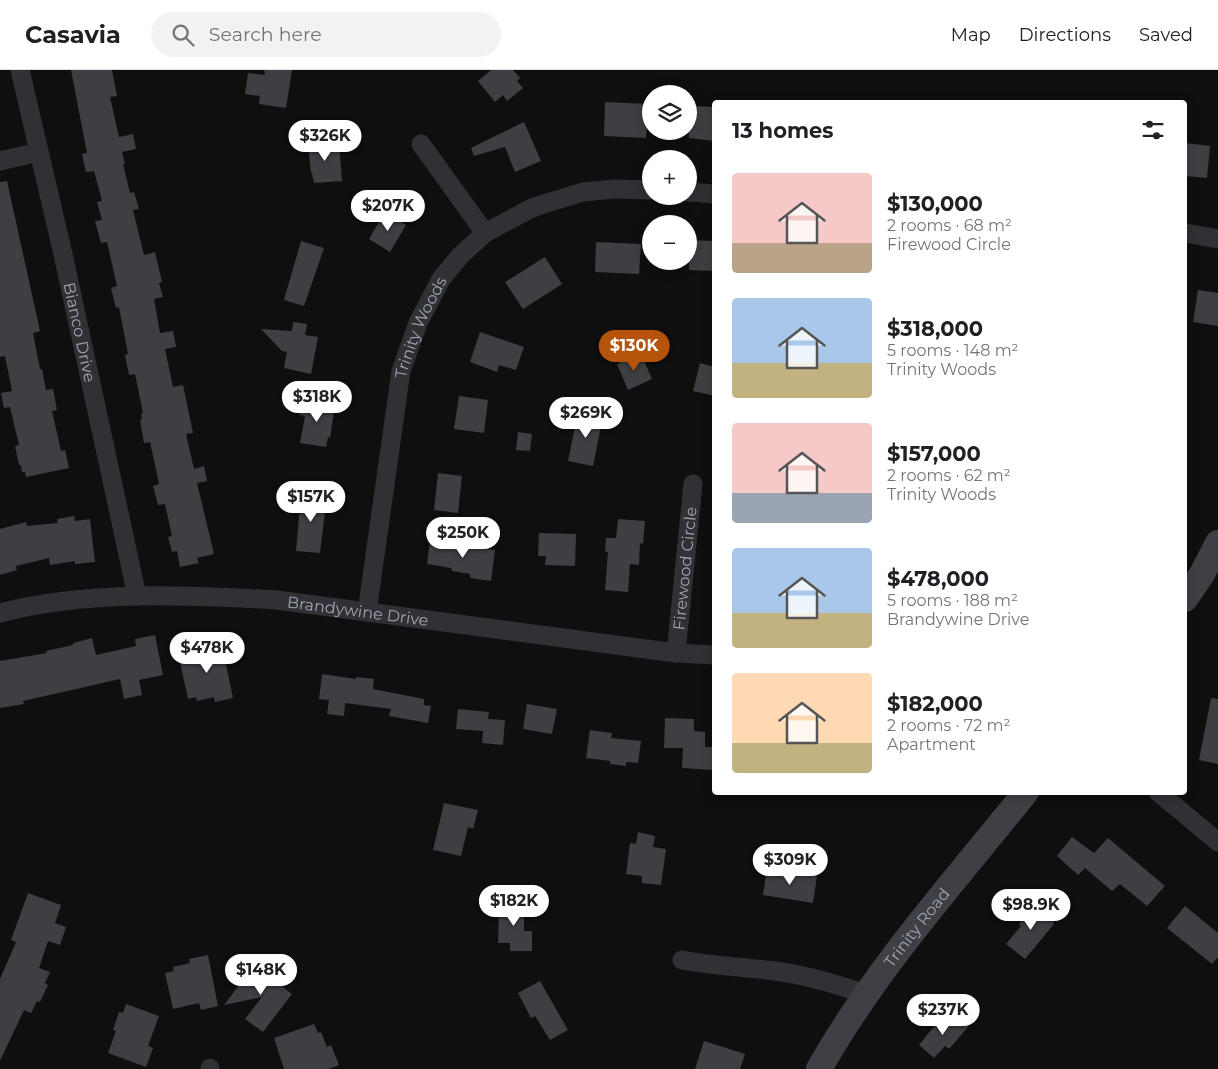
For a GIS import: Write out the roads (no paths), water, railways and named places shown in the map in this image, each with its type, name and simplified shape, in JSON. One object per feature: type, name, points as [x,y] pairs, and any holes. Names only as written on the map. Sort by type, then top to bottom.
[{"type":"main road","points":[[1187,596],[1202,574],[1218,543]]},
{"type":"main road","name":"Trinity Road","points":[[820,1069],[865,994],[1024,795]]},
{"type":"street","name":"Bianco Drive","points":[[20,70],[63,254],[137,596]]},
{"type":"street","points":[[421,144],[485,233]]},
{"type":"street","points":[[0,161],[39,152]]},
{"type":"street","name":"Trinity Woods","points":[[367,612],[401,370],[408,346],[428,301],[442,278],[460,256],[485,233],[534,207],[583,192],[614,189],[642,190]]},
{"type":"street","points":[[697,193],[712,194]]},
{"type":"street","points":[[1187,233],[1218,239]]},
{"type":"street","name":"Firewood Circle","points":[[676,653],[693,484]]},
{"type":"street","name":"Brandywine Drive","points":[[0,613],[58,603],[137,596],[193,596],[277,600],[676,653],[712,655]]},
{"type":"street","points":[[1162,795],[1218,842]]},
{"type":"street","points":[[682,960],[776,971],[824,980],[865,994]]}]
